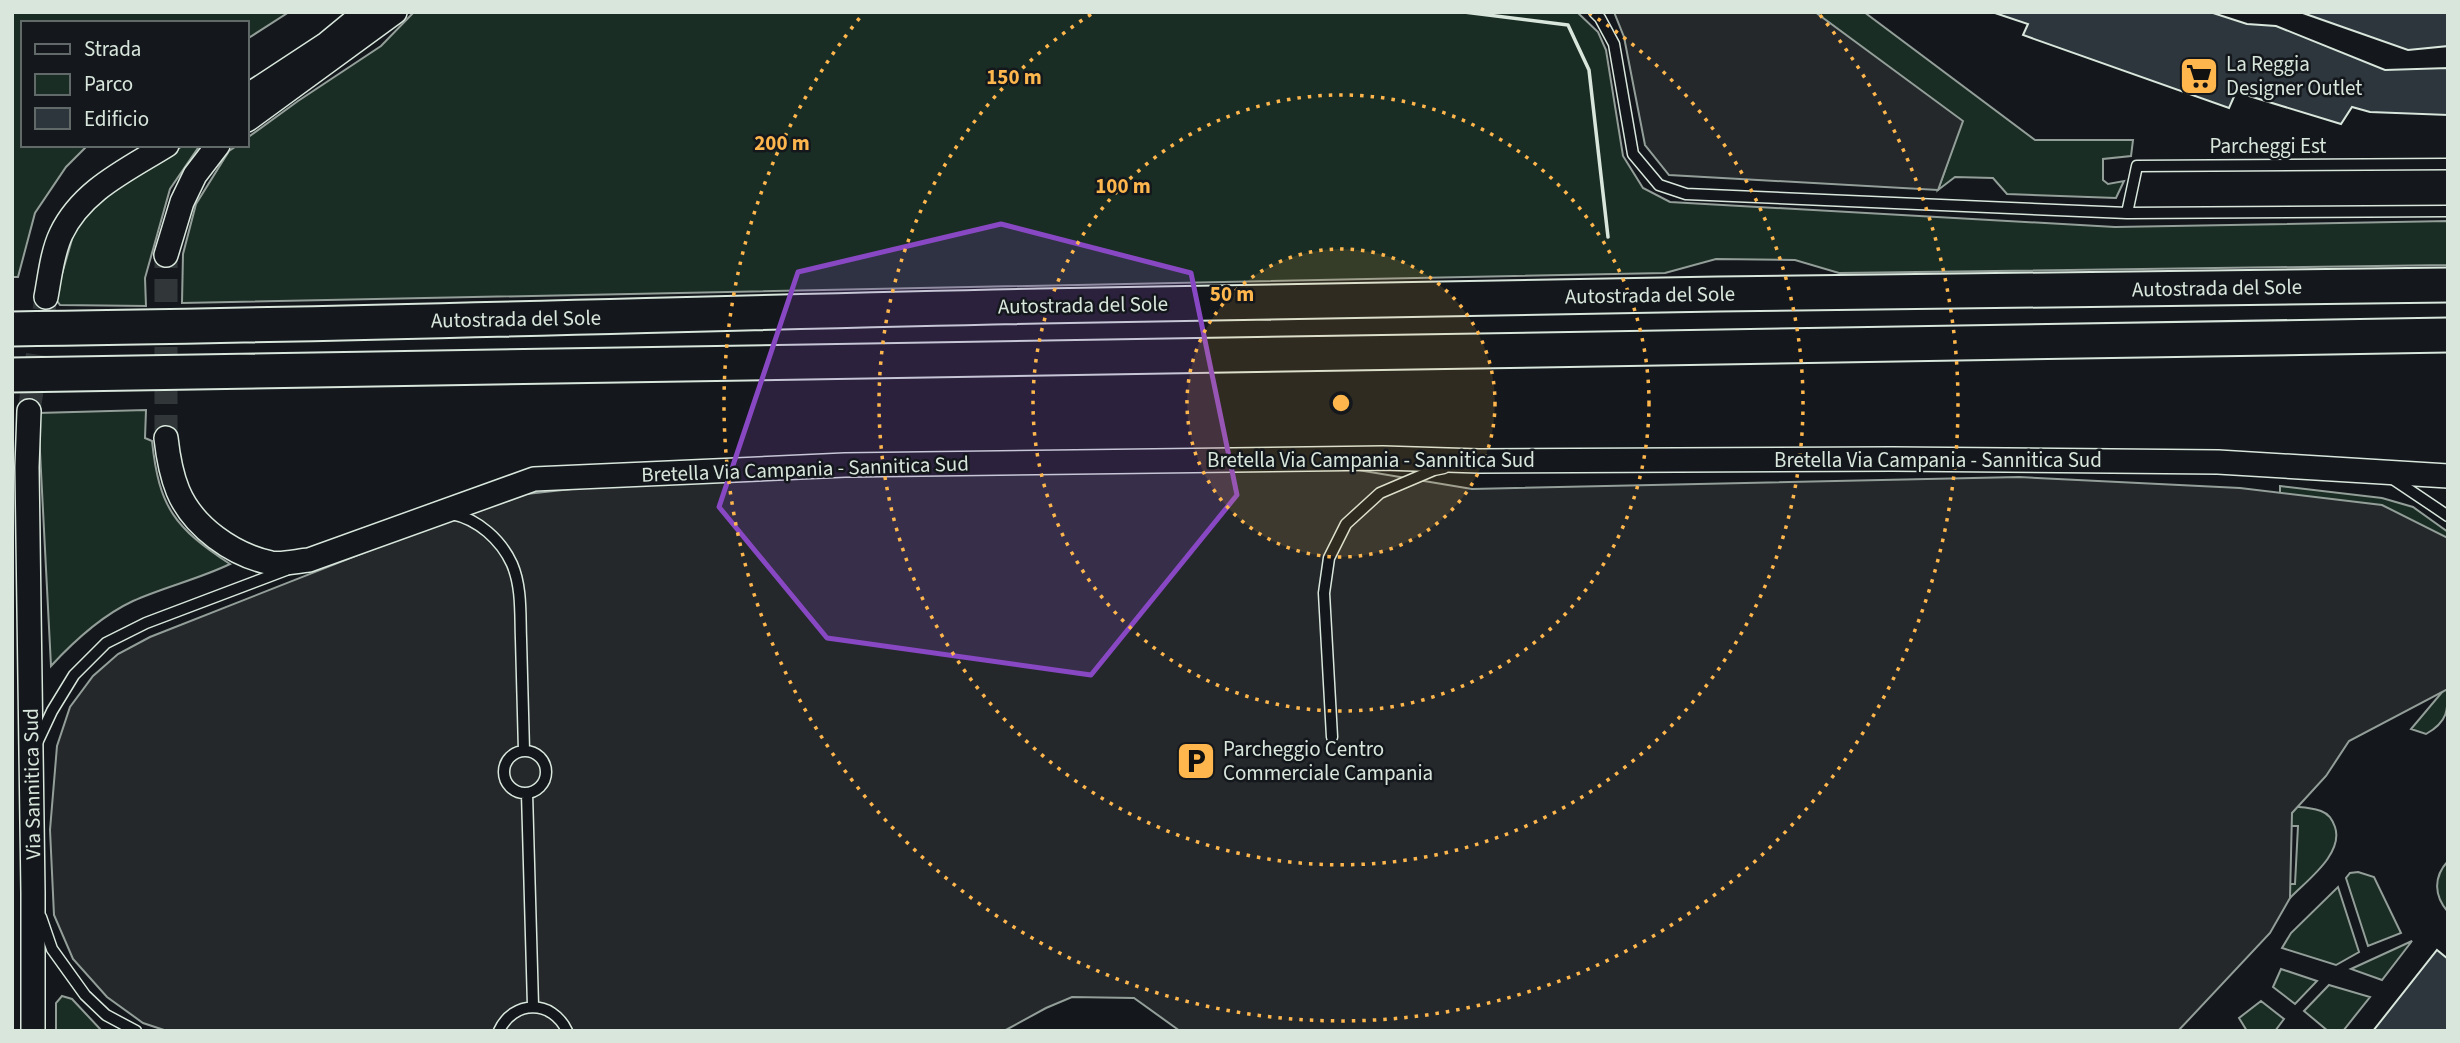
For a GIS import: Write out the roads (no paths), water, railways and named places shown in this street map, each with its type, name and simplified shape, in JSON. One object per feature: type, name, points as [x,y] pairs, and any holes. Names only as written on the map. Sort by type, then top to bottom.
[{"type":"highway","name":"Autostrada del Sole","points":[[12,329],[211,327],[1038,306],[1751,293],[2448,285]]},
{"type":"highway","points":[[12,375],[2448,335]]},
{"type":"street","points":[[248,95],[324,45],[365,12]]},
{"type":"street","points":[[248,119],[395,12]]},
{"type":"street","points":[[46,297],[51,265],[61,235],[74,212],[95,190],[164,147]]},
{"type":"street","points":[[166,255],[182,202],[195,174],[216,147]]},
{"type":"street","name":"Via Sannitica Sud","points":[[29,411],[27,467],[33,1031]]},
{"type":"street","points":[[166,438],[169,465],[178,493],[192,515],[220,541],[243,554],[273,564],[309,560]]},
{"type":"street","name":"Bretella Via Campania - Sannitica Sud","points":[[309,560],[534,479],[845,466],[1383,458],[1479,461],[1892,459],[2218,462],[2448,476]]},
{"type":"lane","points":[[1594,12],[1601,18],[1614,44],[1633,154],[1659,185],[1686,194],[2127,213],[2448,211]]},
{"type":"lane","name":"Parcheggi Est","points":[[2127,213],[2137,166],[2448,164]]},
{"type":"lane","points":[[1332,737],[1324,593],[1329,558],[1340,535],[1346,524],[1380,493],[1434,470],[1479,461]]},
{"type":"lane","points":[[2384,472],[2448,516]]},
{"type":"lane","points":[[441,512],[462,516],[482,526],[499,544],[512,564],[519,594],[524,751]]},
{"type":"lane","points":[[32,753],[52,711],[74,675],[106,643],[146,623],[309,560]]},
{"type":"lane","points":[[524,751],[537,755],[542,760],[546,773],[542,784],[533,792],[527,793],[513,790],[505,779],[504,772],[508,760],[524,751]]},
{"type":"lane","points":[[527,793],[533,1006]]},
{"type":"lane","points":[[33,893],[52,949],[85,995],[106,1015],[136,1031]]},
{"type":"lane","points":[[499,1031],[511,1014],[533,1006],[552,1012],[567,1031]]},
{"type":"tunnel","points":[[166,255],[166,438]]},
{"type":"tunnel","points":[[29,411],[46,297]]},
{"type":"place","name":"La Reggia Designer Outlet","points":[[2199,76]]},
{"type":"place","name":"Parcheggio Centro Commerciale Campania","points":[[1196,761]]}]
